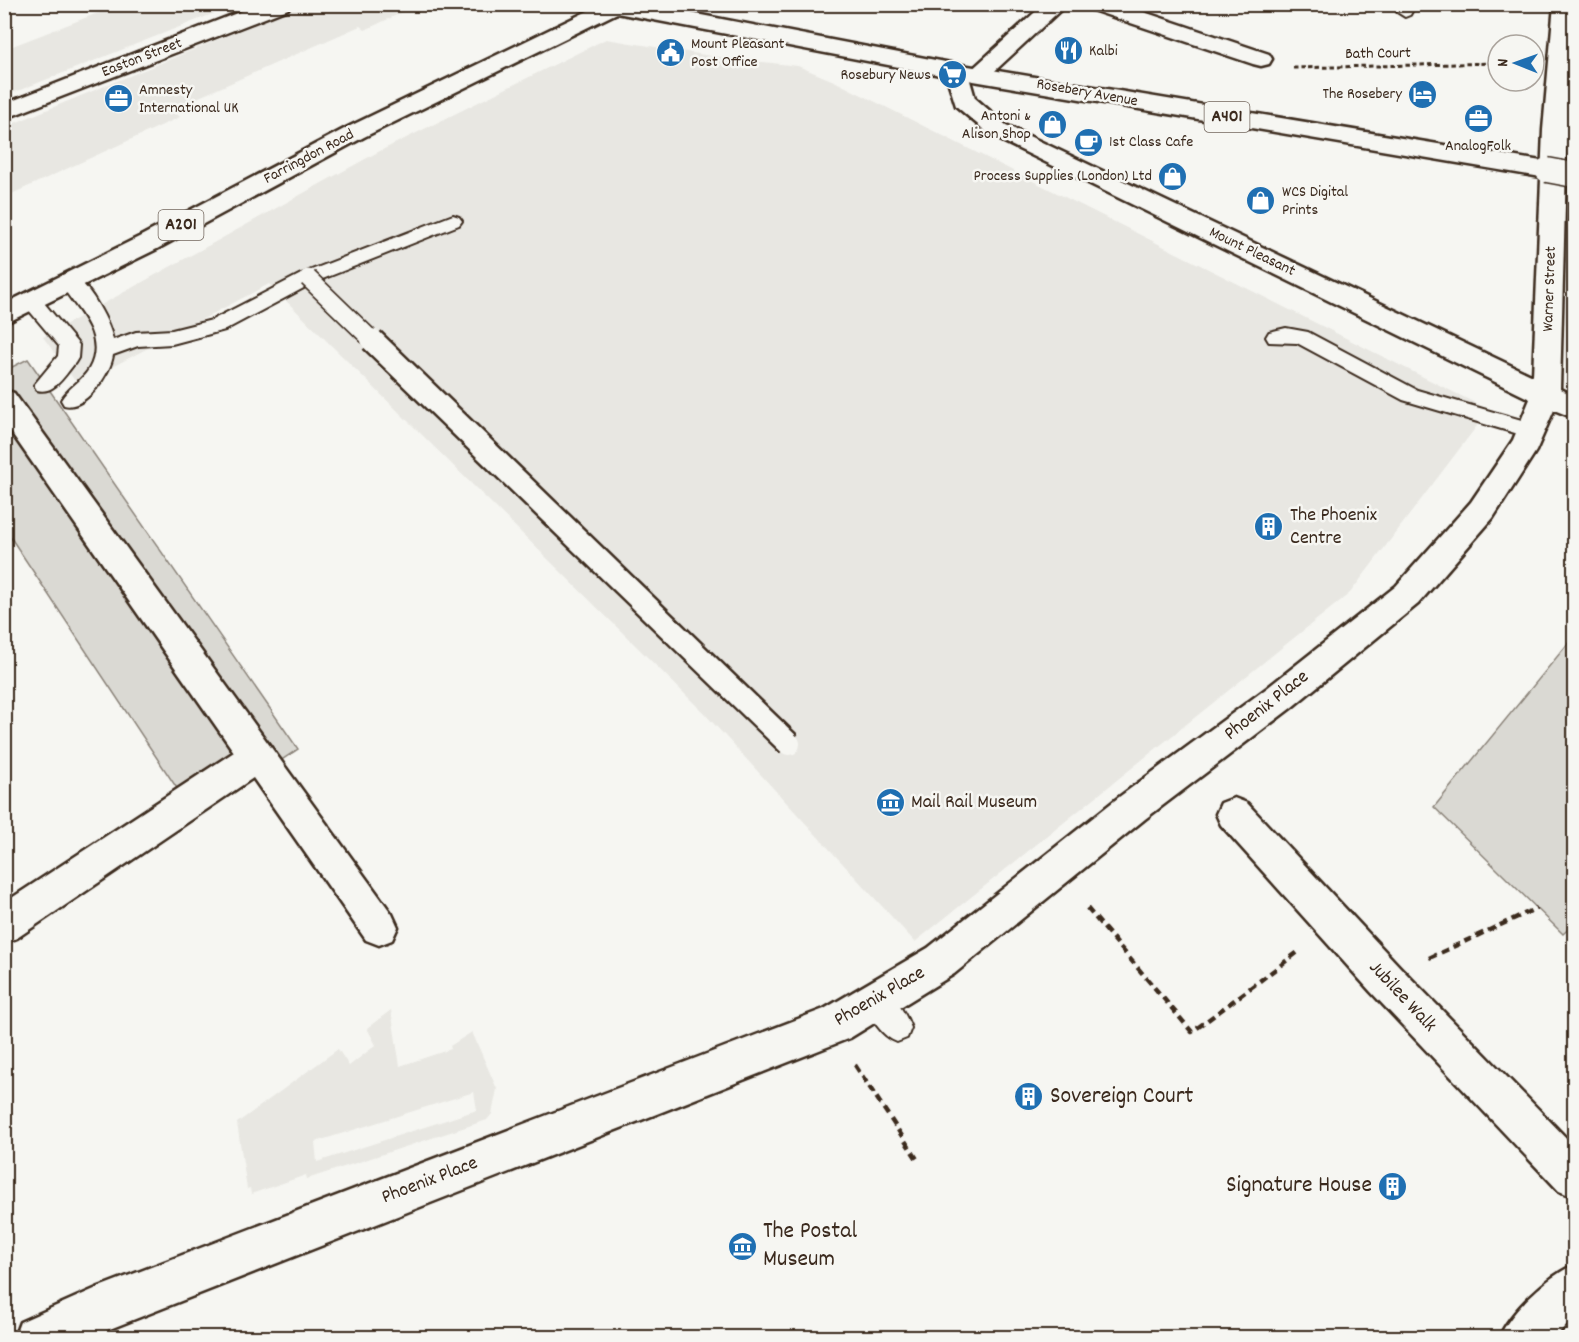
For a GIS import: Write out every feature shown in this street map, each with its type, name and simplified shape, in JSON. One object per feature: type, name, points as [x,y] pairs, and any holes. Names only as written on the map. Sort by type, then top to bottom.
[{"type":"street","name":"Easton Street","points":[[4,112],[280,4]]},
{"type":"street","points":[[967,73],[1057,4]]},
{"type":"street","points":[[1097,4],[1261,59]]},
{"type":"street","name":"Rosebery Avenue","points":[[611,5],[967,73],[1575,175]]},
{"type":"street","name":"Farringdon Road","points":[[4,315],[148,243],[356,132],[611,5]]},
{"type":"street","name":"Warner Street","points":[[1561,401],[1555,130],[1568,7]]},
{"type":"street","name":"Mount Pleasant","points":[[967,73],[964,101],[998,130],[1561,401]]},
{"type":"street","points":[[4,400],[379,927]]},
{"type":"street","name":"Phoenix Place","points":[[36,1338],[99,1309],[836,1024],[887,1015],[941,961],[1132,808],[1279,698],[1407,595],[1482,510],[1526,443],[1532,430],[1561,401]]},
{"type":"street","points":[[4,925],[258,755]]},
{"type":"street","name":"Jubilee Walk","points":[[1234,814],[1385,979],[1575,1176]]},
{"type":"street","points":[[1521,1338],[1575,1287]]},
{"type":"lane","points":[[106,350],[136,339],[172,337],[218,326],[308,278],[453,221]]},
{"type":"lane","points":[[308,278],[789,744]]},
{"type":"lane","points":[[69,282],[93,311],[106,350],[97,373],[71,400]]},
{"type":"lane","points":[[32,302],[69,345],[68,358],[44,385]]},
{"type":"lane","points":[[1276,337],[1286,335],[1301,337],[1410,395],[1453,410],[1532,430]]},
{"type":"path","name":"Bath Court","points":[[1261,59],[1296,68],[1486,63]]},
{"type":"path","points":[[1088,908],[1192,1032],[1334,924]]},
{"type":"path","points":[[1385,979],[1537,908]]},
{"type":"path","points":[[871,1091],[919,1162]]},
{"type":"shaded area","points":[[121,4],[235,5],[5,96],[5,49]]},
{"type":"shaded area","points":[[302,5],[418,5],[365,30],[360,26],[172,109],[180,117],[5,197],[5,127]]},
{"type":"shaded area","points":[[606,39],[711,56],[798,66],[834,81],[1489,410],[1350,593],[915,942],[703,712],[269,284],[78,385],[43,337],[378,152]]},
{"type":"shaded area","points":[[28,359],[298,749],[196,817],[5,529],[4,371]]},
{"type":"shaded area","points":[[1574,636],[1574,924],[1563,934],[1434,807]]},
{"type":"shaded area","points":[[391,1010],[400,1066],[451,1049],[450,1046],[472,1032],[497,1089],[492,1114],[487,1120],[307,1179],[306,1175],[251,1194],[250,1188],[247,1189],[237,1123],[338,1049],[349,1066],[376,1045],[367,1028]],"holes":[[[474,1092],[477,1110],[317,1162],[315,1142]]]},
{"type":"place","name":"Kalbi","points":[[1068,51]]},
{"type":"place","name":"Mount Pleasant Post Office","points":[[670,53]]},
{"type":"place","name":"Rosebury News","points":[[952,75]]},
{"type":"place","name":"The Rosebery","points":[[1423,94]]},
{"type":"place","name":"Amnesty International UK","points":[[118,99]]},
{"type":"place","name":"AnalogFolk","points":[[1478,118]]},
{"type":"place","name":"Antoni & Alison Shop","points":[[1052,125]]},
{"type":"place","name":"1st Class Cafe","points":[[1088,142]]},
{"type":"place","name":"Process Supplies (London) Ltd","points":[[1173,176]]},
{"type":"place","name":"WCS Digital Prints","points":[[1261,201]]},
{"type":"place","name":"The Phoenix Centre","points":[[1269,527]]},
{"type":"place","name":"Mail Rail Museum","points":[[890,803]]},
{"type":"place","name":"Sovereign Court","points":[[1029,1097]]},
{"type":"place","name":"Signature House","points":[[1393,1186]]},
{"type":"place","name":"The Postal Museum","points":[[742,1246]]}]
